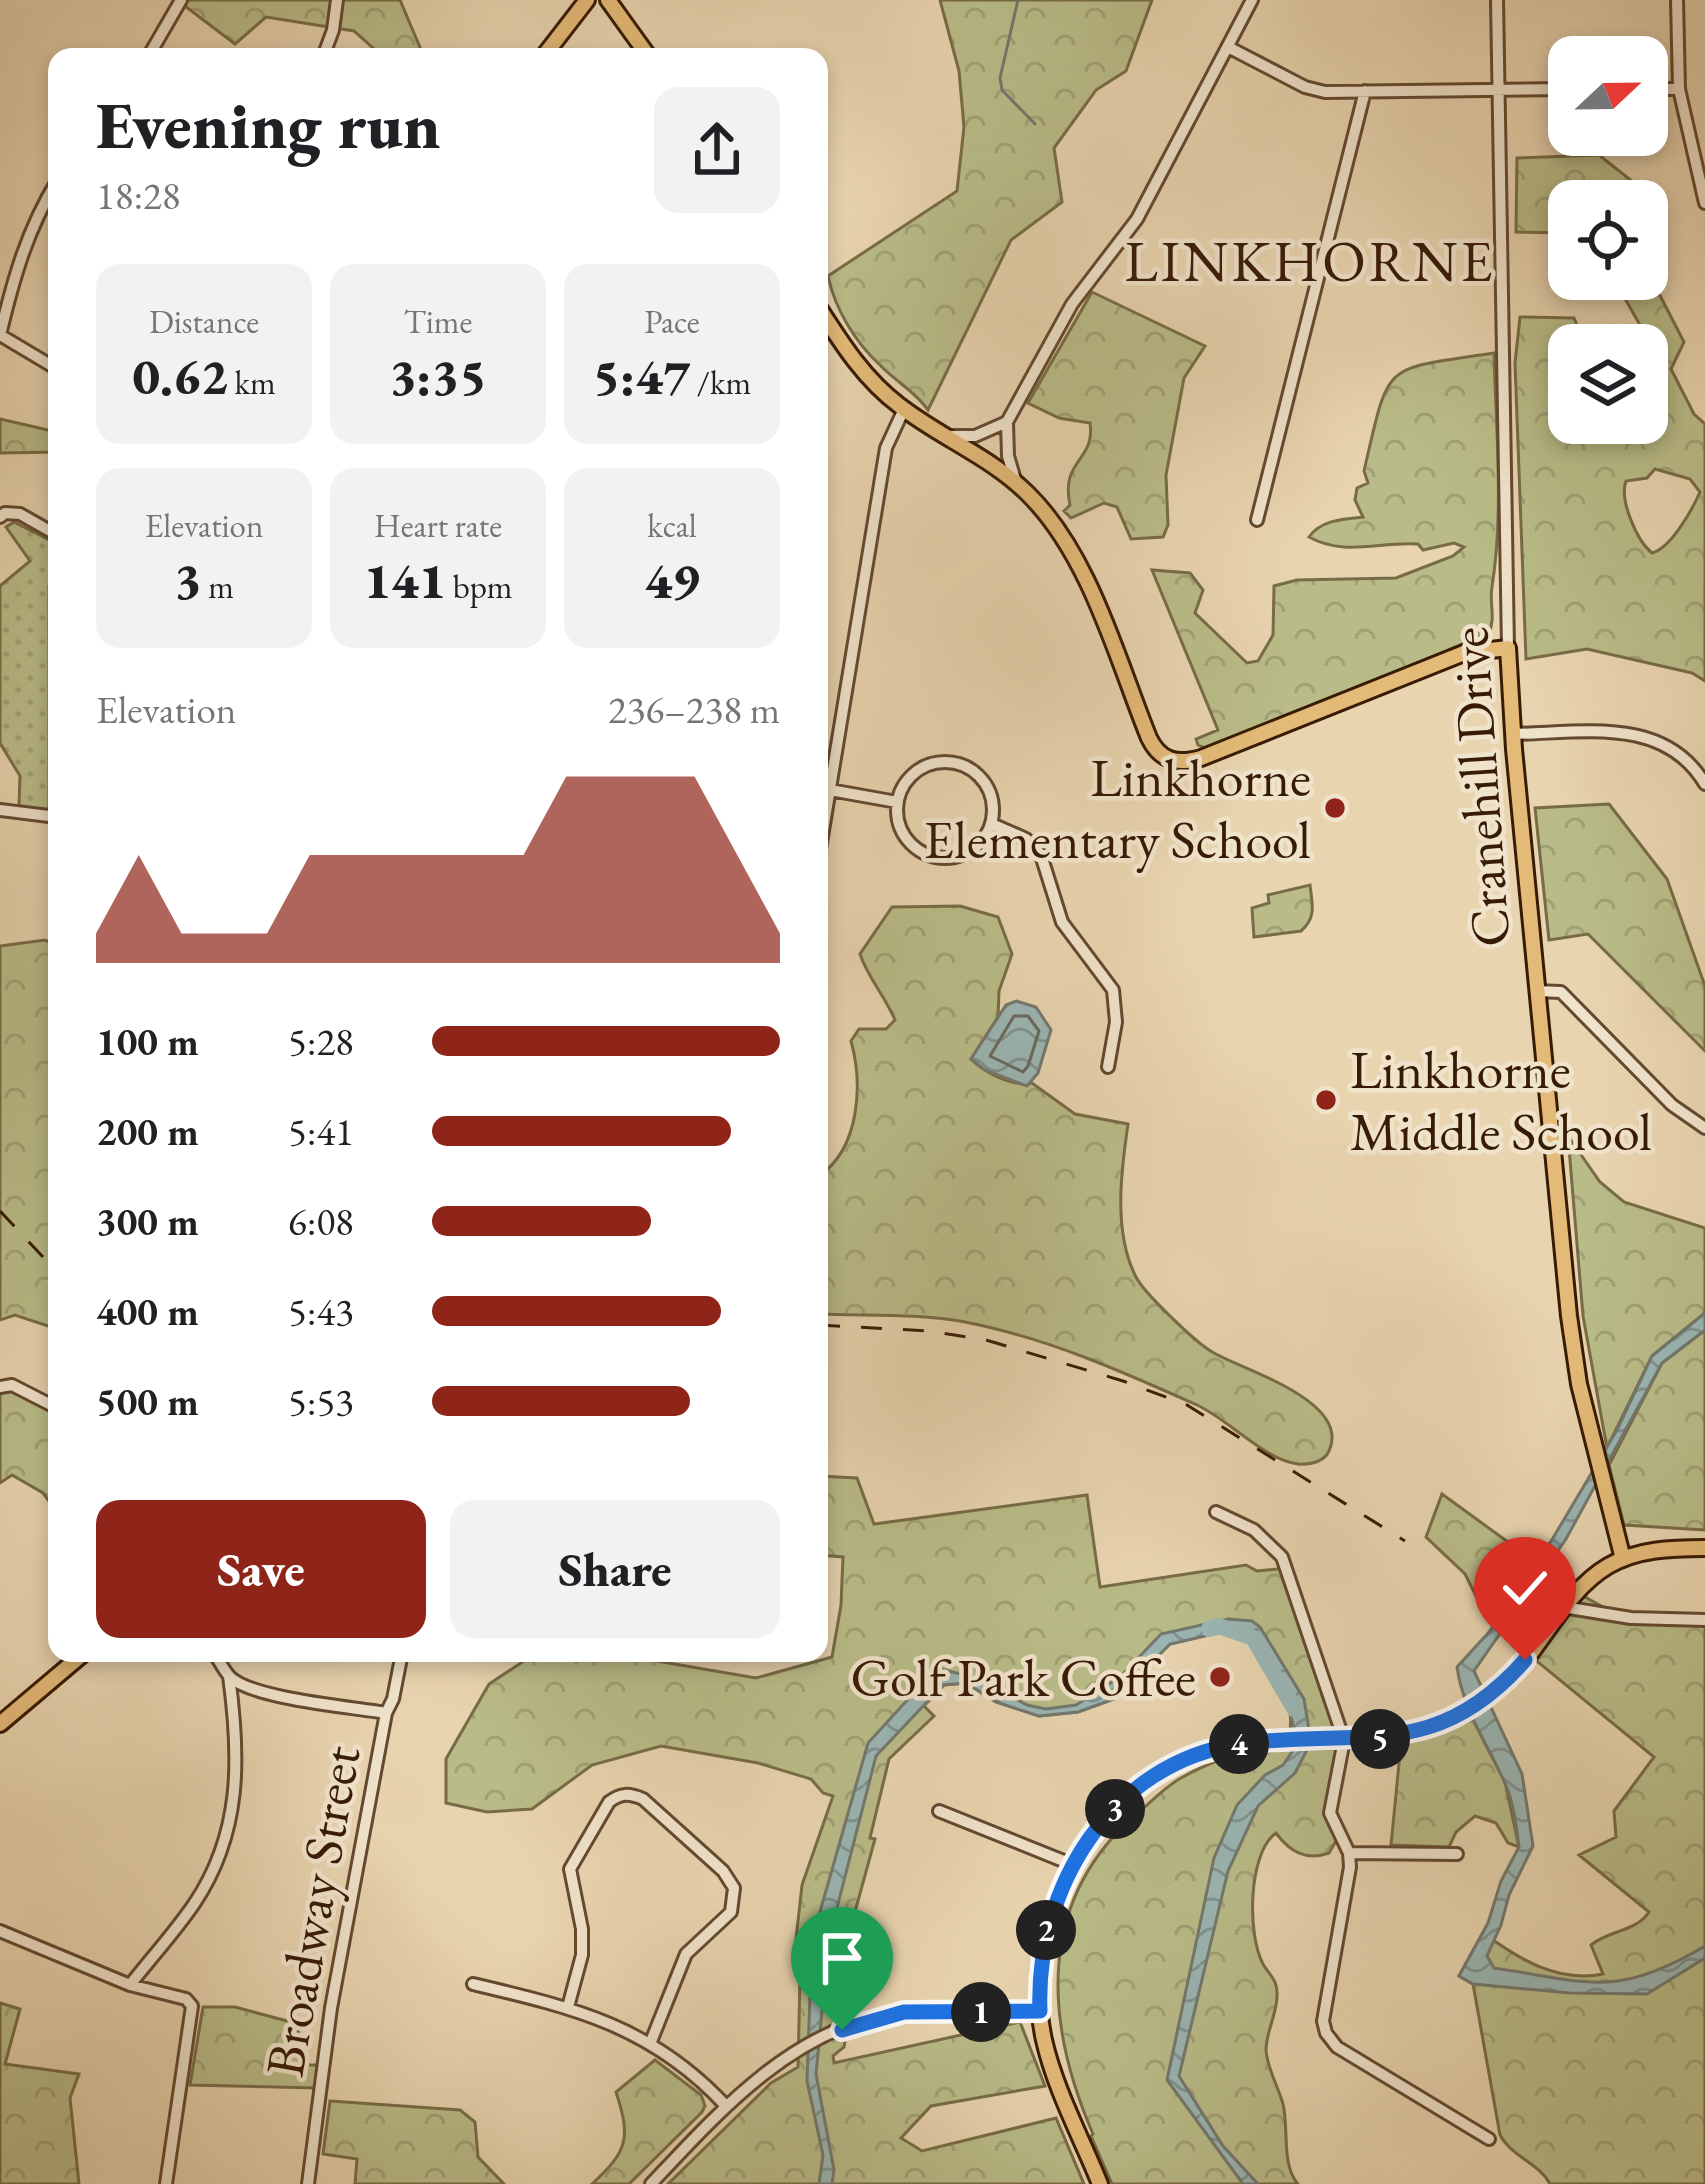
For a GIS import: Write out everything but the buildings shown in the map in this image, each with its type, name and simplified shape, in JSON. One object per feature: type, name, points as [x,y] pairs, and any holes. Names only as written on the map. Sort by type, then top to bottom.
[{"type":"main road","points":[[550,48],[587,0]]},
{"type":"main road","points":[[608,0],[643,48]]},
{"type":"main road","points":[[828,322],[857,365],[904,410],[1016,483],[1048,515],[1078,561],[1149,738],[1160,754],[1174,761],[1201,758],[1464,653],[1508,648]]},
{"type":"main road","name":"Cranehill Drive","points":[[1508,648],[1569,1316],[1622,1559]]},
{"type":"main road","points":[[1100,2184],[1052,2067],[1040,2011],[1041,1952],[1055,1898],[1071,1864],[1115,1810],[1167,1770],[1236,1744],[1416,1733],[1456,1716],[1488,1696],[1525,1660],[1563,1607],[1597,1574],[1622,1559],[1672,1548],[1705,1548]]},
{"type":"main road","points":[[0,1724],[73,1662]]},
{"type":"street","points":[[153,48],[182,0]]},
{"type":"street","points":[[326,48],[337,0]]},
{"type":"street","points":[[1016,483],[1008,456],[1007,422],[1072,304],[1137,219],[1252,0]]},
{"type":"street","name":"Cranehill Drive","points":[[1497,0],[1508,648]]},
{"type":"street","points":[[1677,0],[1679,89],[1704,200]]},
{"type":"street","points":[[1228,47],[1305,87],[1325,92],[1548,89]]},
{"type":"street","points":[[1668,89],[1679,89]]},
{"type":"street","points":[[1258,520],[1365,91]]},
{"type":"street","points":[[48,196],[16,269],[0,335],[48,364]]},
{"type":"street","points":[[828,802],[886,448],[904,410]]},
{"type":"street","points":[[946,436],[975,436],[1007,422]]},
{"type":"street","points":[[0,518],[5,513],[20,514],[48,531]]},
{"type":"street","points":[[1513,734],[1640,734],[1683,756],[1705,784]]},
{"type":"street","points":[[959,764],[972,770],[989,791],[992,824],[968,851],[938,858],[911,844],[902,832],[898,802],[902,789],[920,769],[959,764]]},
{"type":"street","points":[[830,790],[898,802]]},
{"type":"street","points":[[0,810],[48,816]]},
{"type":"street","points":[[992,824],[1026,839],[1041,856],[1062,922],[1113,990],[1116,1022],[1108,1067]]},
{"type":"street","points":[[1536,991],[1561,992],[1672,1105],[1705,1128]]},
{"type":"street","points":[[0,1387],[12,1385],[48,1403]]},
{"type":"street","points":[[1216,1512],[1254,1531],[1282,1557],[1339,1740],[1330,1813],[1349,1853],[1350,1867],[1323,2020],[1326,2033],[1337,2047],[1489,2139]]},
{"type":"street","points":[[1563,1607],[1631,1618],[1705,1620]]},
{"type":"street","points":[[220,1662],[243,1685],[386,1713]]},
{"type":"street","name":"Broadway Street","points":[[308,2184],[332,2008],[386,1713],[400,1662]]},
{"type":"street","points":[[130,1985],[196,1901],[225,1840],[238,1741],[229,1676]]},
{"type":"street","points":[[568,2007],[582,1955],[583,1929],[570,1869],[609,1802],[619,1795],[632,1795],[643,1799],[723,1871],[734,1888],[731,1912],[686,1954],[650,2044]]},
{"type":"street","points":[[939,1811],[1071,1864]]},
{"type":"street","points":[[1349,1853],[1457,1854]]},
{"type":"street","points":[[0,1930],[192,2006],[166,2184]]},
{"type":"street","points":[[473,1984],[568,2007],[624,2028],[706,2085],[726,2106]]},
{"type":"street","points":[[651,2184],[762,2074],[842,2030],[904,2012],[1040,2011]]},
{"type":"green space","points":[[177,0],[400,0],[420,48],[373,48],[354,31],[266,17],[235,44]]},
{"type":"green space","points":[[940,0],[1152,0],[1126,71],[1096,90],[1054,148],[1062,202],[1011,240],[928,410],[862,346],[841,313],[828,276],[957,191],[964,127],[959,71]]},
{"type":"green space","points":[[1600,156],[1631,180],[1548,180],[1548,233],[1516,232],[1517,158]]},
{"type":"green space","points":[[1092,292],[1205,346],[1184,378],[1166,475],[1168,525],[1163,537],[1131,539],[1117,507],[1104,503],[1071,518],[1064,511],[1070,505],[1070,478],[1088,445],[1090,423],[1059,418],[1028,403]]},
{"type":"green space","points":[[1626,300],[1662,300],[1684,342],[1671,369],[1694,414],[1705,424],[1705,681],[1692,673],[1587,649],[1526,659],[1515,363],[1520,317],[1574,318],[1576,324],[1548,324],[1548,444],[1668,444],[1668,324],[1639,324]],"holes":[[[1655,469],[1690,479],[1700,492],[1673,536],[1652,553],[1631,520],[1626,481],[1647,478]]]},
{"type":"green space","points":[[1494,353],[1498,500],[1489,633],[1229,742],[1207,749],[1198,745],[1196,739],[1218,730],[1152,570],[1190,573],[1203,590],[1195,613],[1247,663],[1258,661],[1273,635],[1274,586],[1297,580],[1396,578],[1453,556],[1464,547],[1454,543],[1423,550],[1418,544],[1349,547],[1309,537],[1326,524],[1363,517],[1355,500],[1357,488],[1368,483],[1364,471],[1379,408],[1396,376],[1430,363]]},
{"type":"green space","points":[[0,419],[48,430],[48,452],[0,453]]},
{"type":"green space","points":[[14,522],[48,539],[48,811],[19,806],[20,776],[0,743],[0,586],[30,561],[6,527]]},
{"type":"green space","points":[[1609,804],[1667,879],[1705,986],[1705,1051],[1588,934],[1549,940],[1535,808]]},
{"type":"green space","points":[[1310,885],[1311,915],[1301,931],[1254,937],[1252,908],[1269,903],[1268,895]]},
{"type":"green space","points":[[960,906],[998,917],[1012,954],[999,991],[998,1017],[971,1059],[1000,1078],[1032,1083],[1075,1114],[1128,1124],[1122,1221],[1136,1277],[1206,1348],[1310,1402],[1332,1433],[1327,1455],[1312,1463],[1286,1461],[1197,1405],[1025,1337],[947,1319],[828,1314],[828,1168],[843,1149],[855,1114],[857,1076],[851,1041],[859,1029],[886,1029],[895,1020],[860,954],[892,907]]},
{"type":"green space","points":[[48,942],[48,1326],[15,1315],[0,1320],[0,946]]},
{"type":"green space","points":[[1568,1136],[1600,1182],[1624,1202],[1705,1228],[1705,1313],[1652,1356],[1607,1448],[1583,1316]]},
{"type":"green space","points":[[1705,1330],[1705,1530],[1624,1525],[1609,1465],[1662,1363]]},
{"type":"green space","points":[[12,1385],[48,1403],[48,1500],[12,1475],[0,1483],[0,1387]]},
{"type":"green space","points":[[828,1476],[857,1478],[874,1524],[1087,1495],[1100,1587],[1246,1565],[1257,1571],[1286,1568],[1344,1740],[1330,1813],[1336,1841],[1329,1853],[1299,1853],[1276,1833],[1255,1875],[1254,1934],[1277,1991],[1267,2057],[1283,2104],[1287,2157],[1298,2184],[1112,2184],[1077,2091],[1059,2005],[1066,1923],[1081,1884],[1105,1847],[1181,1778],[1232,1756],[1285,1748],[1291,1718],[1284,1690],[1252,1637],[1229,1630],[1170,1644],[1114,1699],[1078,1712],[1039,1716],[996,1702],[966,1683],[944,1685],[924,1706],[934,1716],[889,1759],[870,1838],[875,1839],[842,1959],[839,2008],[849,2015],[844,2047],[833,2056],[834,2063],[1020,2022],[1045,2086],[931,2106],[901,2138],[922,2151],[1056,2118],[1084,2184],[668,2184],[771,2083],[798,2067],[800,1977],[795,1948],[802,1885],[833,1796],[823,1793],[811,1779],[758,1763],[661,1746],[592,1765],[532,1809],[487,1812],[446,1803],[446,1759],[489,1684],[522,1662],[663,1662],[756,1678],[828,1662],[841,1605],[843,1557],[828,1556]]},
{"type":"green space","points":[[1442,1494],[1578,1593],[1619,1616],[1705,1621],[1705,2184],[1550,2184],[1500,2135],[1473,1984],[1459,1976],[1483,1933],[1554,1972],[1603,1974],[1591,1945],[1637,1923],[1649,1912],[1579,1855],[1616,1837],[1614,1811],[1654,1757],[1489,1622],[1465,1574],[1426,1537]]},
{"type":"green space","points":[[1473,1720],[1505,1782],[1519,1847],[1508,1843],[1496,1823],[1475,1816],[1456,1832],[1449,1847],[1391,1845],[1401,1743]]},
{"type":"green space","points":[[0,2003],[20,2009],[5,2064],[79,2074],[70,2098],[79,2184],[0,2184]]},
{"type":"green space","points":[[203,2007],[235,2007],[298,2024],[299,2049],[309,2065],[320,2065],[317,2088],[190,2085]]},
{"type":"green space","points":[[655,2060],[701,2095],[702,2112],[629,2184],[592,2184],[623,2143],[624,2121],[616,2092]]},
{"type":"green space","points":[[330,2101],[460,2110],[475,2122],[478,2157],[504,2184],[355,2184],[357,2159],[323,2154]]},
{"type":"water","points":[[1016,1001],[1036,1007],[1051,1030],[1038,1073],[1027,1086],[985,1070],[971,1059],[1006,1005]]},
{"type":"water","points":[[1705,1313],[1705,1330],[1662,1363],[1566,1539],[1474,1671],[1522,1774],[1533,1846],[1487,1956],[1494,1968],[1602,1982],[1648,1974],[1705,1946],[1705,1958],[1647,1994],[1473,1984],[1459,1976],[1488,1923],[1501,1881],[1519,1847],[1507,1789],[1470,1712],[1457,1667],[1489,1632],[1553,1538],[1617,1430],[1652,1356]]},
{"type":"water","points":[[1228,1619],[1252,1621],[1260,1627],[1304,1699],[1311,1742],[1295,1773],[1258,1806],[1228,1871],[1179,2076],[1223,2146],[1258,2184],[1243,2184],[1167,2080],[1214,1858],[1237,1805],[1265,1775],[1283,1765],[1298,1743],[1280,1676],[1251,1634],[1235,1629],[1170,1644],[1114,1699],[1078,1712],[1039,1716],[996,1702],[966,1683],[943,1685],[876,1756],[829,1939],[816,2074],[834,2170],[832,2184],[819,2184],[823,2155],[807,2081],[812,1940],[868,1743],[941,1669],[979,1679],[1027,1705],[1046,1709],[1076,1705],[1121,1676],[1161,1634]]},
{"type":"waterway","points":[[1018,0],[1000,78],[1002,90],[1035,124]]},
{"type":"waterway","points":[[1209,1629],[1219,1626],[1253,1638],[1295,1710]]},
{"type":"railway","points":[[0,1211],[48,1262]]},
{"type":"railway","points":[[828,1325],[929,1331],[986,1340],[1123,1381],[1187,1405],[1405,1541]]},
{"type":"place","name":"Linkhorne Elementary School","points":[[1335,808]]},
{"type":"place","name":"Linkhorne Middle School","points":[[1326,1100]]},
{"type":"place","name":"Golf Park Coffee","points":[[1220,1677]]},
{"type":"district","name":"LINKHORNE","points":[[1310,261]]},
{"type":"route","points":[[842,2030],[904,2012],[1040,2011],[1041,1952],[1055,1898],[1090,1837],[1142,1786],[1184,1761],[1236,1744],[1382,1739],[1416,1733],[1488,1696],[1525,1660]]}]
